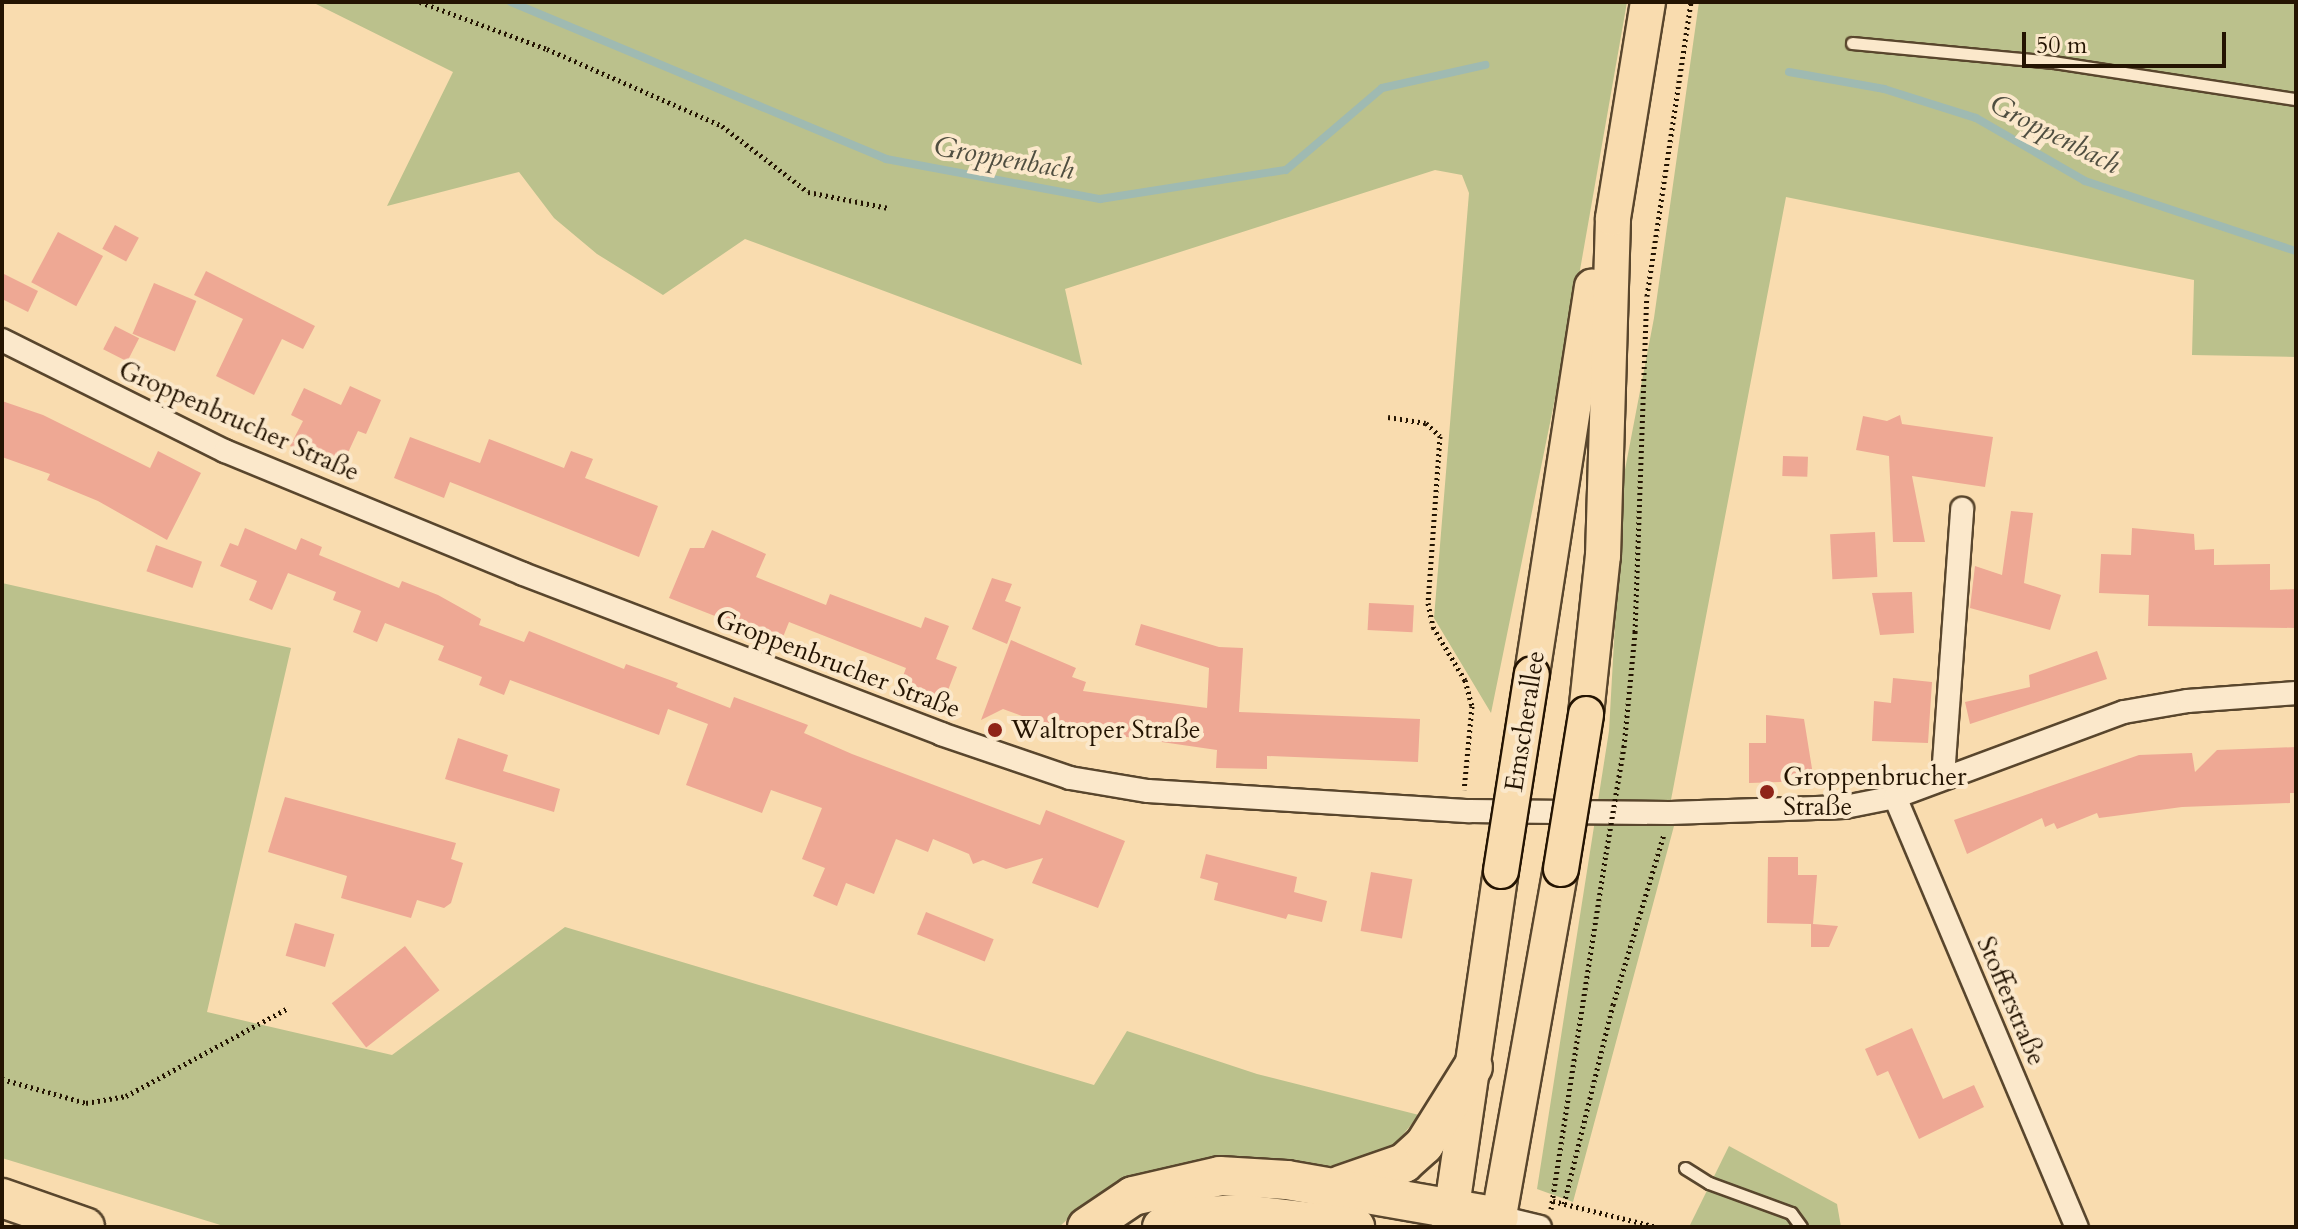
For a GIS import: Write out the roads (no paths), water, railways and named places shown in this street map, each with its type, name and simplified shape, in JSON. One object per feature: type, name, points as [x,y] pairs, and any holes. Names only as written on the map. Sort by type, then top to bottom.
[{"type":"highway","points":[[1330,1187],[1404,1163],[1424,1145],[1473,1067]]},
{"type":"highway","points":[[1087,1227],[1133,1196],[1172,1184],[1220,1176],[1330,1187],[1451,1217],[1498,1222]]},
{"type":"highway","points":[[2,1198],[85,1227]]},
{"type":"highway","points":[[1162,1227],[1189,1217],[1241,1214],[1354,1227]]},
{"type":"main road","name":"Emscherallee","points":[[1498,1222],[1586,714],[1603,556],[1613,218],[1648,2]]},
{"type":"main road","name":"Emscherallee","points":[[1451,1217],[1501,871],[1593,282],[1613,218]]},
{"type":"street","name":"Groppenbrucher Straße","points":[[2,340],[268,469],[523,574],[1052,772],[1179,795],[1461,810],[1670,813],[1845,807],[1895,797],[2124,712],[2188,701],[2296,693]]},
{"type":"street","points":[[1943,777],[1962,509]]},
{"type":"street","name":"Stofferstraße","points":[[1895,797],[2077,1227]]},
{"type":"street","points":[[1498,1222],[1540,1227]]},
{"type":"lane","points":[[1852,43],[2053,62],[2296,99]]},
{"type":"lane","points":[[1685,1168],[1709,1183],[1791,1213],[1801,1227]]},
{"type":"waterway","name":"Groppenbach","points":[[511,2],[886,159],[1100,199],[1286,170],[1382,88],[1485,65]]},
{"type":"waterway","name":"Groppenbach","points":[[1789,72],[1884,89],[1976,118],[2085,181],[2296,251]]},
{"type":"place","name":"Waltroper Straße","points":[[995,730]]},
{"type":"place","name":"Groppenbrucher Straße","points":[[1767,792]]}]
